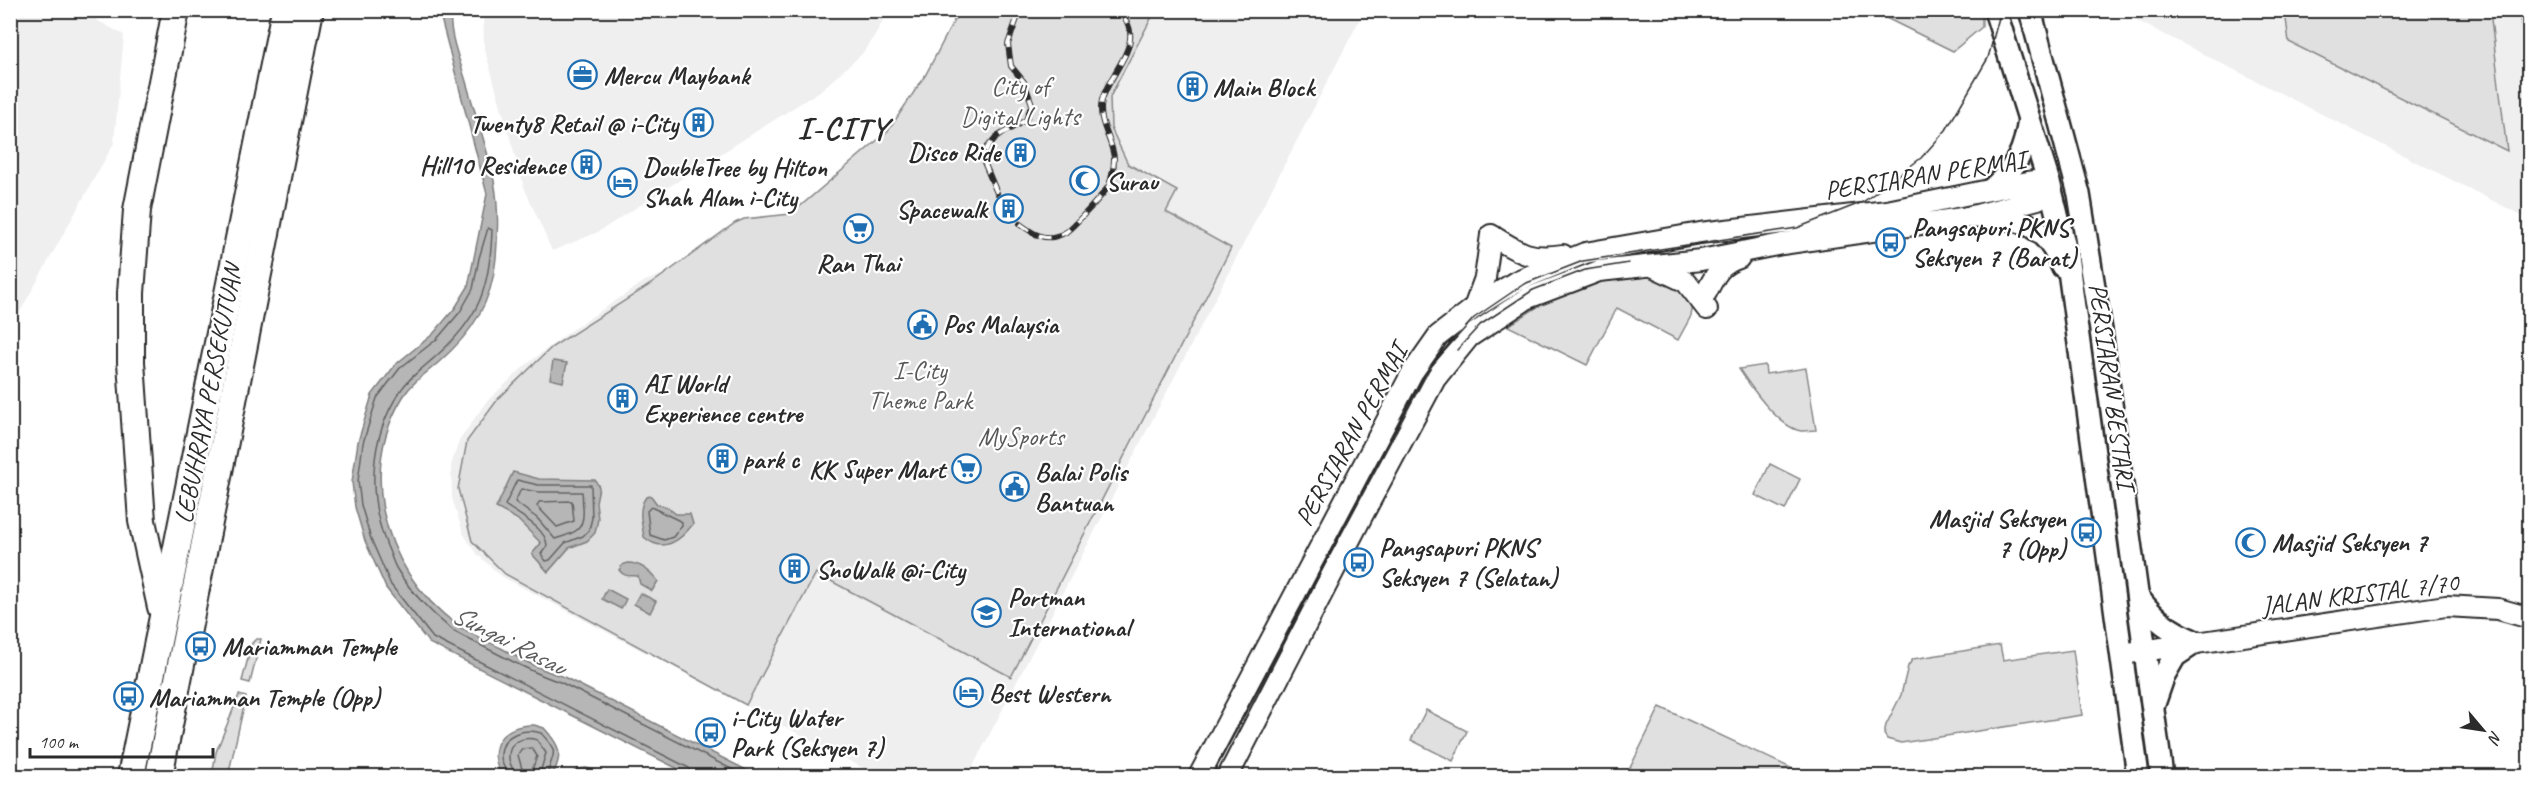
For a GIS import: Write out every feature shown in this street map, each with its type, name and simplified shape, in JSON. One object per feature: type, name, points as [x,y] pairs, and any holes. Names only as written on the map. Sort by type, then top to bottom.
[{"type":"highway","points":[[164,616],[142,521],[131,362],[131,293],[137,210],[176,10]]},
{"type":"highway","points":[[265,10],[279,40]]},
{"type":"highway","name":"LEBUHRAYA PERSEKUTUAN","points":[[131,777],[285,10]]},
{"type":"highway","name":"LEBUHRAYA PERSEKUTUAN","points":[[159,777],[310,10]]},
{"type":"main road","name":"PERSIARAN BESTARI","points":[[1995,10],[2050,186],[2067,256],[2138,777]]},
{"type":"main road","name":"PERSIARAN BESTARI","points":[[2030,10],[2079,194],[2101,330],[2162,777]]},
{"type":"main road","points":[[2048,79],[2048,112],[2058,162],[2057,176],[2050,186],[2067,196],[2088,306],[2101,330]]},
{"type":"main road","points":[[1993,188],[2012,169],[2022,153],[2027,137],[2029,115]]},
{"type":"main road","name":"PERSIARAN PERMAI","points":[[1199,777],[1412,373],[1438,336],[1474,308],[1517,281],[1587,252],[1700,233],[1887,211],[2033,181],[2050,186],[2038,200],[1969,217],[1782,244],[1701,260],[1599,271],[1528,298],[1469,337],[1435,379],[1228,777]]},
{"type":"main road","points":[[1969,217],[2008,217],[2039,232],[2052,246],[2061,263],[2072,295]]},
{"type":"main road","points":[[1474,308],[1487,270],[1491,235],[1527,255],[1541,258],[1587,252]]},
{"type":"main road","points":[[1648,264],[1686,282],[1707,301],[1718,270],[1728,262],[1782,244]]},
{"type":"main road","points":[[2137,596],[2152,616],[2172,630],[2196,642],[2175,656],[2164,675],[2153,707]]},
{"type":"main road","name":"JALAN KRISTAL 7/70","points":[[2122,654],[2446,606],[2498,609],[2529,618]]},
{"type":"main road","points":[[1209,777],[1234,728],[1238,702]]},
{"type":"main road","points":[[1238,777],[1245,746]]},
{"type":"shaded area","points":[[11,10],[80,11],[124,35],[114,143],[11,328]]},
{"type":"shaded area","points":[[483,10],[888,11],[862,54],[820,91],[598,232],[552,251],[524,187],[484,47]]},
{"type":"shaded area","name":"I-City Theme Park","points":[[972,11],[1364,11],[968,776],[878,776],[501,576],[477,554],[463,533],[452,498],[451,466],[459,441],[486,402],[527,364],[569,332],[645,281],[750,241],[787,234],[891,147]]},
{"type":"shaded area","points":[[2118,11],[2529,11],[2529,219]]},
{"type":"green space","name":"I-City Theme Park","points":[[959,11],[1155,11],[1110,97],[1111,128],[1128,164],[1177,191],[1166,212],[1231,248],[1011,677],[816,573],[746,705],[505,574],[472,541],[458,489],[467,441],[498,399],[552,347],[651,284],[735,223],[744,219],[791,214],[888,131],[926,74]]},
{"type":"green space","points":[[1872,11],[1982,11],[1982,27],[1953,51]]},
{"type":"green space","points":[[2285,11],[2490,11],[2507,151],[2289,42]]},
{"type":"green space","points":[[2519,11],[2529,11],[2529,79]]},
{"type":"green space","points":[[1618,275],[1662,276],[1669,279],[1684,293],[1693,305],[1691,316],[1678,340],[1617,308],[1587,365],[1508,326],[1545,302]]},
{"type":"green space","points":[[1765,365],[1766,374],[1806,368],[1816,430],[1801,431],[1783,422],[1766,405],[1739,369]]},
{"type":"green space","points":[[1770,464],[1800,479],[1785,510],[1755,495]]},
{"type":"green space","points":[[256,639],[261,639],[250,683],[242,681],[252,643]]},
{"type":"green space","points":[[2000,645],[2003,660],[2073,650],[2082,715],[1901,743],[1887,739],[1884,734],[1886,725],[1901,695],[1908,666],[1913,659]]},
{"type":"green space","points":[[239,695],[246,697],[228,776],[212,776],[216,752]]},
{"type":"green space","points":[[1660,707],[1808,776],[1626,776]]},
{"type":"green space","points":[[1426,710],[1467,731],[1453,761],[1411,740]]},
{"type":"water","points":[[439,11],[451,11],[451,29],[491,169],[496,191],[498,230],[496,258],[490,289],[478,316],[451,351],[415,382],[390,423],[382,451],[380,480],[383,510],[393,544],[400,560],[419,588],[430,601],[462,629],[531,664],[562,676],[758,776],[692,776],[429,643],[386,588],[365,541],[355,507],[352,482],[358,442],[372,395],[396,364],[433,334],[455,308],[468,287],[487,194]]},
{"type":"water","points":[[553,361],[567,363],[563,382],[550,379]]},
{"type":"water","points":[[513,472],[539,479],[595,480],[599,487],[595,533],[587,541],[569,548],[548,572],[532,554],[541,543],[517,519],[496,508]]},
{"type":"water","points":[[651,496],[657,504],[676,514],[690,514],[693,524],[683,536],[664,545],[658,545],[644,537],[642,506],[646,497]]},
{"type":"water","points":[[628,563],[641,566],[655,577],[658,581],[652,591],[640,584],[638,576],[621,573],[619,570],[622,565]]},
{"type":"water","points":[[607,589],[626,599],[621,609],[602,599]]},
{"type":"water","points":[[640,593],[656,601],[650,613],[634,604]]},
{"type":"water","points":[[534,725],[544,728],[557,746],[558,762],[552,776],[502,776],[495,756],[500,740],[505,733],[513,729]]},
{"type":"water","points":[[586,768],[601,772],[605,776],[568,776],[578,769]]},
{"type":"tram line","points":[[1212,776],[1431,366],[1474,318],[1524,284],[1583,261],[1797,228],[1863,202],[1921,158],[1946,130],[1988,58],[2001,10]]},
{"type":"tram line","points":[[1457,350],[1480,325],[1533,290],[1585,270],[1629,263]]},
{"type":"railway","points":[[997,193],[984,162],[987,148],[996,137],[1026,120],[1032,104],[1024,82],[1011,66],[1008,44],[1020,10]]},
{"type":"railway","points":[[1020,224],[1044,237],[1053,237],[1063,233],[1070,229],[1109,185],[1114,158],[1101,116],[1102,100],[1125,55],[1130,32],[1126,21],[1117,10]]},
{"type":"place","name":"Mercu Maybank","points":[[583,75]]},
{"type":"place","name":"Main Block","points":[[1192,87]]},
{"type":"place","name":"Twenty8 Retail @ i-City","points":[[699,123]]},
{"type":"place","name":"Disco Ride","points":[[1021,152]]},
{"type":"place","name":"Hill10 Residence","points":[[586,165]]},
{"type":"place","name":"Surau","points":[[1085,181]]},
{"type":"place","name":"DoubleTree by Hilton Shah Alam i-City","points":[[622,182]]},
{"type":"place","name":"Spacewalk","points":[[1008,209]]},
{"type":"place","name":"Ran Thai","points":[[858,229]]},
{"type":"place","name":"Pangsapuri PKNS Seksyen 7 (Barat)","points":[[1891,242]]},
{"type":"place","name":"Pos Malaysia","points":[[922,324]]},
{"type":"place","name":"AI World Experience centre","points":[[623,398]]},
{"type":"place","name":"park c","points":[[722,459]]},
{"type":"place","name":"KK Super Mart","points":[[966,469]]},
{"type":"place","name":"Balai Polis Bantuan","points":[[1014,487]]},
{"type":"place","name":"Masjid Seksyen 7 (Opp)","points":[[2087,533]]},
{"type":"place","name":"Masjid Seksyen 7","points":[[2251,542]]},
{"type":"place","name":"Pangsapuri PKNS Seksyen 7 (Selatan)","points":[[1358,562]]},
{"type":"place","name":"SnoWalk @i-City","points":[[795,569]]},
{"type":"place","name":"Portman International","points":[[987,612]]},
{"type":"place","name":"Mariamman Temple","points":[[201,646]]},
{"type":"place","name":"Best Western","points":[[968,693]]},
{"type":"place","name":"Mariamman Temple (Opp)","points":[[128,697]]},
{"type":"place","name":"i-City Water Park (Seksyen 7)","points":[[710,732]]},
{"type":"district","name":"I-CITY","points":[[843,128]]},
{"type":"park label","name":"City of Digital Lights","points":[[1020,101]]},
{"type":"park label","name":"MySports","points":[[1021,436]]},
{"type":"water label","name":"Sungai Rasau","points":[[509,640]]}]
